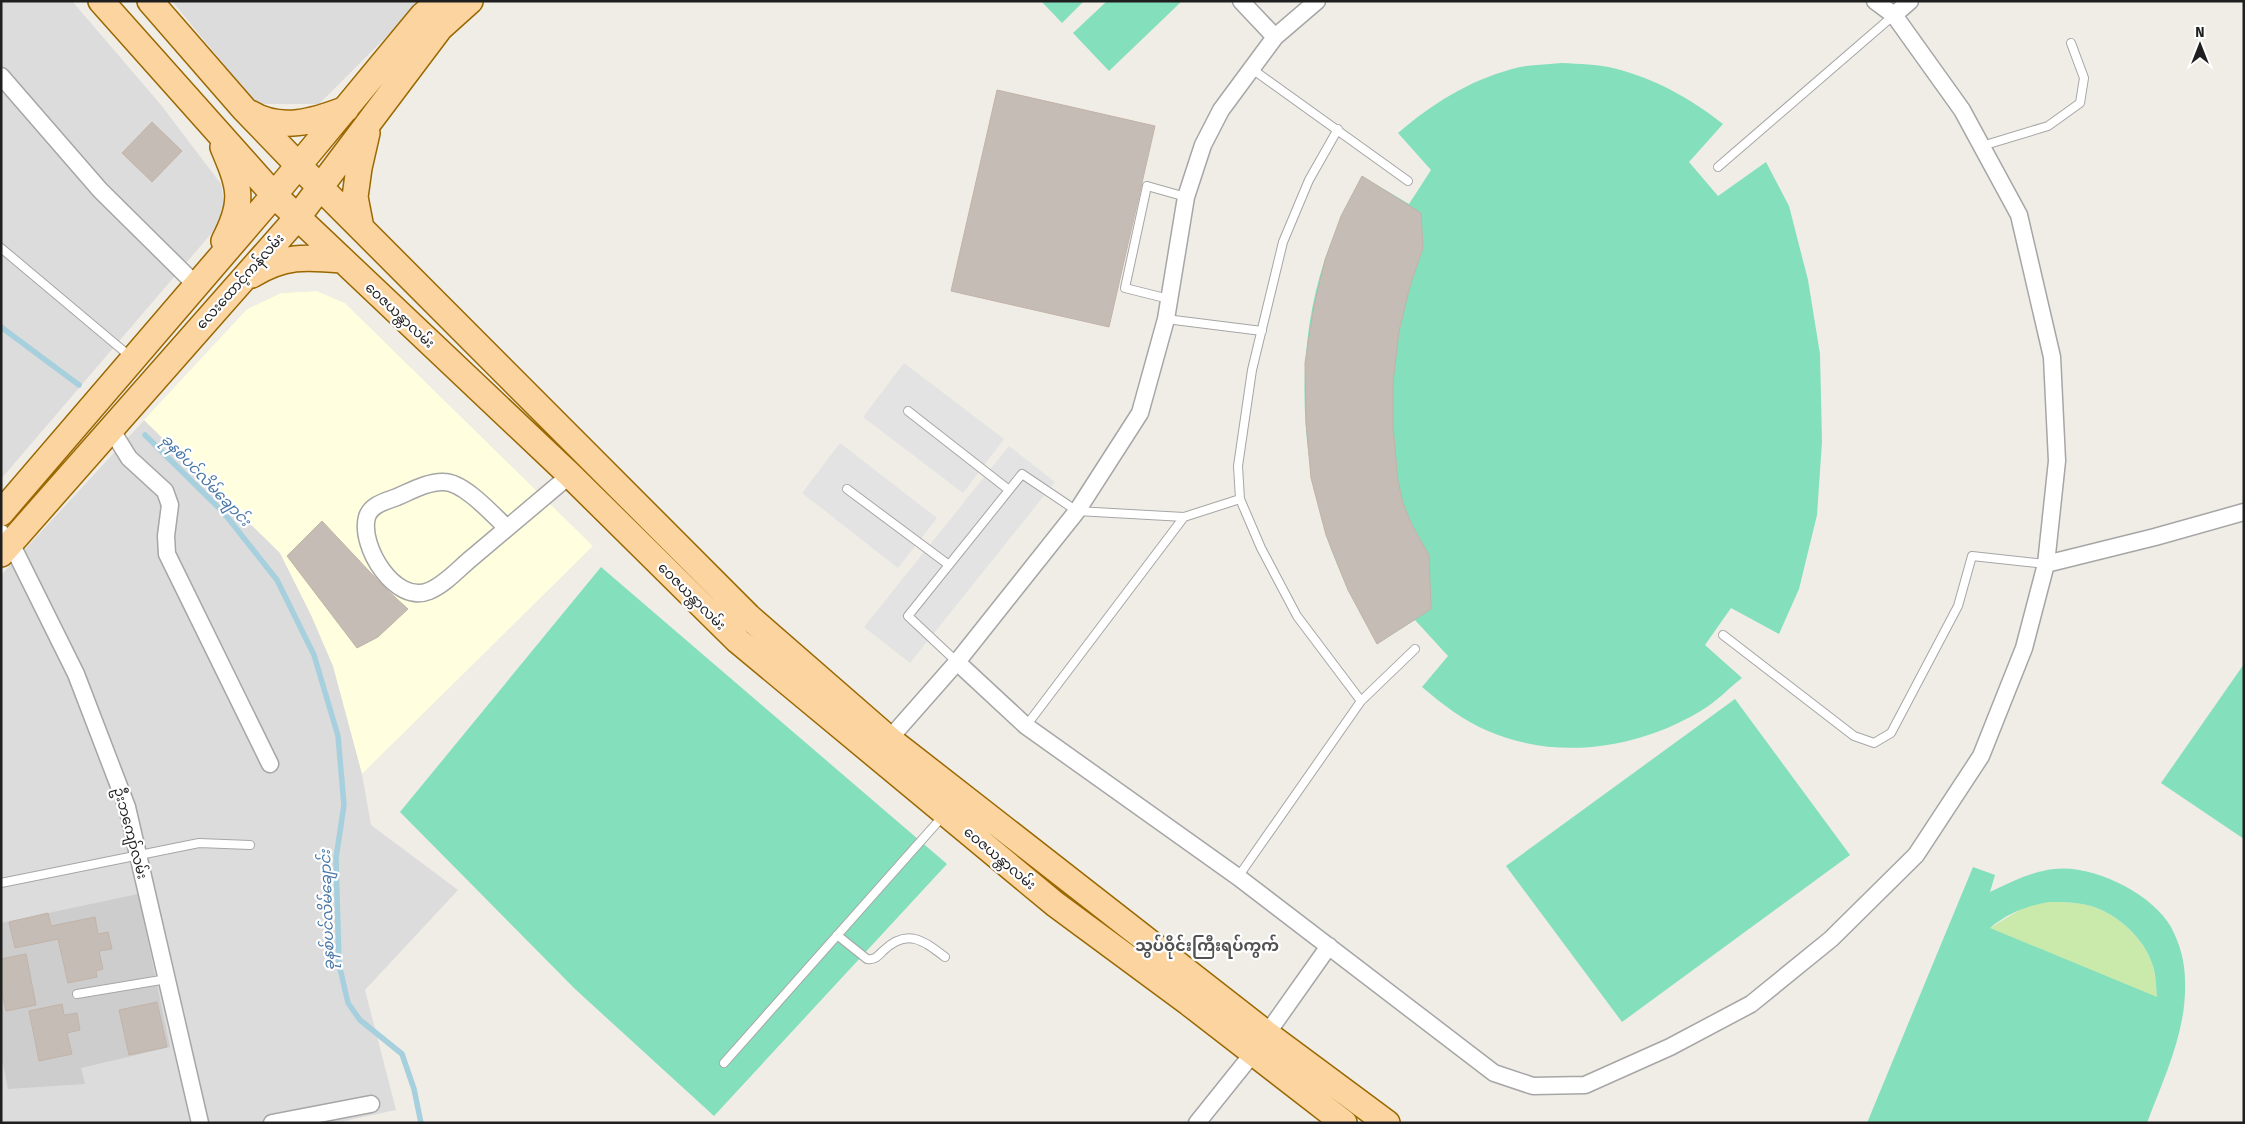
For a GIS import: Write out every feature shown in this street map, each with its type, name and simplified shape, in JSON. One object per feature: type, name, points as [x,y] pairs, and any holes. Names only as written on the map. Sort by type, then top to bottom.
[{"type":"main road","name":"ဝေဇယန္တာလမ်း","points":[[101,1],[274,195],[570,475],[738,641],[882,747],[1260,1043],[1344,1123]]},
{"type":"main road","name":"ဝေဇယန္တာလမ်း","points":[[150,1],[244,109],[298,165],[946,812],[1055,904],[1260,1043],[1387,1123]]},
{"type":"main road","name":"လေးထောင့်ကန်လမ်း","points":[[1,513],[274,195],[423,15],[440,1]]},
{"type":"main road","name":"လေးထောင့်ကန်လမ်း","points":[[4,544],[111,429],[297,218],[440,28],[470,1]]},
{"type":"main road","points":[[244,109],[256,117],[298,124],[318,120],[346,109]]},
{"type":"main road","points":[[361,228],[355,197],[369,123]]},
{"type":"main road","points":[[202,279],[236,218],[239,194],[233,170],[216,130]]},
{"type":"main road","points":[[237,284],[270,263],[300,258],[342,260]]},
{"type":"street","points":[[1241,1],[1275,37]]},
{"type":"street","points":[[882,747],[957,662],[1077,511],[1140,413],[1166,319],[1186,197],[1204,145],[1221,110],[1275,37],[1317,1]]},
{"type":"street","points":[[957,662],[1026,726],[1238,877],[1494,1073],[1533,1086],[1585,1085],[1670,1047],[1751,1004],[1832,939],[1916,856],[1981,756],[2024,648],[2046,564],[2057,460],[2052,357],[2019,215],[1962,110],[1894,14],[1875,1]]},
{"type":"street","points":[[1894,14],[1910,1]]},
{"type":"street","points":[[1,76],[100,190],[202,279]]},
{"type":"street","points":[[111,429],[129,458],[165,491],[170,505],[166,536],[167,554],[270,764]]},
{"type":"street","points":[[507,528],[459,486],[443,482],[379,503],[368,515],[366,524],[368,543],[384,572],[395,584],[413,594],[428,591],[438,586],[507,528],[570,475]]},
{"type":"street","points":[[2046,564],[2155,537],[2244,512]]},
{"type":"street","name":"ဦးဘကျော်လမ်း","points":[[4,544],[76,674],[127,807],[200,1123]]},
{"type":"street","points":[[1197,1123],[1260,1043],[1329,946]]},
{"type":"street","points":[[272,1123],[371,1104]]},
{"type":"lane","points":[[1718,167],[1894,14]]},
{"type":"lane","points":[[1982,146],[2048,126],[2080,103],[2084,78],[2071,43]]},
{"type":"lane","points":[[1252,69],[1408,181]]},
{"type":"lane","points":[[1338,129],[1309,180],[1283,242],[1252,370],[1238,466],[1240,499],[1257,540],[1297,616],[1361,701]]},
{"type":"lane","points":[[1169,298],[1125,288],[1147,186],[1186,197]]},
{"type":"lane","points":[[1,248],[133,359]]},
{"type":"lane","points":[[1166,319],[1262,331]]},
{"type":"lane","points":[[908,411],[1009,490]]},
{"type":"lane","points":[[957,662],[908,616],[1022,474],[1077,511],[1184,517],[1240,499]]},
{"type":"lane","points":[[847,489],[949,565]]},
{"type":"lane","points":[[1026,726],[1184,517]]},
{"type":"lane","points":[[1723,635],[1854,736],[1874,743],[1892,733],[1958,606],[1972,556],[2046,564]]},
{"type":"lane","points":[[1238,877],[1361,701],[1415,649]]},
{"type":"lane","points":[[724,1063],[946,812]]},
{"type":"lane","points":[[1,882],[199,843],[250,845]]},
{"type":"lane","points":[[837,936],[867,959],[876,958],[896,940],[911,938],[928,944],[945,957]]},
{"type":"lane","points":[[77,994],[167,979]]},
{"type":"shaded area","points":[[1,1],[72,1],[161,105],[221,184],[224,202],[216,228],[1,479]]},
{"type":"shaded area","points":[[172,1],[422,1],[319,104],[256,104]]},
{"type":"shaded area","points":[[317,291],[345,303],[593,546],[362,774],[371,825],[458,890],[365,990],[396,1110],[335,1123],[1,1123],[1,575],[247,309],[281,293]]},
{"type":"shaded area","points":[[317,291],[345,303],[593,546],[362,774],[333,666],[311,615],[280,553],[144,420],[247,309],[281,293]]},
{"type":"shaded area","points":[[904,363],[1004,439],[963,493],[863,417]]},
{"type":"shaded area","points":[[840,443],[937,518],[898,568],[802,493]]},
{"type":"shaded area","points":[[1009,446],[1055,482],[910,663],[864,627]]},
{"type":"shaded area","points":[[138,894],[170,1047],[81,1068],[85,1084],[8,1089],[1,1054],[1,923]]},
{"type":"green space","points":[[1041,1],[1084,1],[1062,23]]},
{"type":"green space","points":[[1107,1],[1182,1],[1109,71],[1073,33]]},
{"type":"green space","points":[[1562,63],[1607,67],[1643,77],[1685,97],[1723,124],[1689,162],[1718,196],[1766,162],[1789,206],[1808,280],[1820,354],[1822,442],[1817,515],[1799,589],[1779,634],[1731,608],[1705,645],[1742,678],[1707,707],[1682,721],[1656,732],[1629,741],[1572,748],[1515,741],[1479,727],[1445,706],[1422,687],[1448,656],[1415,620],[1377,644],[1342,576],[1326,534],[1310,467],[1304,397],[1305,361],[1309,326],[1316,292],[1333,238],[1362,176],[1409,204],[1431,170],[1398,133],[1437,103],[1480,80],[1518,67]]},
{"type":"green space","points":[[601,567],[947,864],[714,1116],[575,989],[400,812]]},
{"type":"green space","points":[[2244,664],[2244,839],[2161,783]]},
{"type":"green space","points":[[1735,699],[1850,855],[1622,1022],[1506,866]]},
{"type":"green space","points":[[1973,867],[1995,875],[1990,892],[2013,881],[2045,870],[2069,869],[2103,876],[2136,892],[2162,915],[2171,927],[2183,960],[2185,1000],[2173,1054],[2147,1123],[1867,1123]],"holes":[[[2049,902],[2091,906],[2120,921],[2137,937],[2149,956],[2155,973],[2157,997],[1990,928],[2018,911]]]},
{"type":"green space","points":[[2049,902],[2076,903],[2091,906],[2120,921],[2137,937],[2149,956],[2155,974],[2157,997],[1903,1123],[1990,928],[2026,906]]},
{"type":"building","points":[[997,90],[1155,126],[1109,327],[951,291]]},
{"type":"building","points":[[152,122],[182,151],[152,182],[122,153]]},
{"type":"building","points":[[1362,176],[1421,213],[1423,248],[1410,286],[1399,331],[1393,382],[1393,427],[1398,481],[1403,503],[1412,525],[1429,555],[1431,609],[1377,644],[1348,590],[1326,535],[1311,478],[1306,422],[1305,363],[1314,306],[1325,260],[1341,216]]},
{"type":"building","points":[[322,521],[385,588],[408,609],[378,637],[357,648],[287,556]]},
{"type":"building","points":[[48,913],[51,926],[95,917],[98,934],[108,932],[112,949],[99,951],[103,969],[96,971],[97,977],[68,983],[58,939],[15,948],[9,922]]},
{"type":"building","points":[[26,954],[36,1005],[6,1011],[1,988],[1,959]]},
{"type":"building","points":[[157,1002],[167,1047],[129,1055],[119,1010]]},
{"type":"building","points":[[62,1004],[64,1015],[77,1013],[80,1030],[67,1033],[72,1054],[39,1061],[29,1011]]},
{"type":"waterway","name":"ခုနစ်ပင်လိမ်ချောင်း","points":[[1,327],[79,385]]},
{"type":"waterway","name":"ခုနစ်ပင်လိမ်ချောင်း","points":[[145,435],[224,513],[277,580],[314,655],[338,736],[344,805],[336,858],[339,964],[348,1003],[360,1020],[402,1054],[414,1089],[421,1123]]},
{"type":"district","name":"သွပ်ဝိုင်းကြီးရပ်ကွက်","points":[[1207,945]]}]
